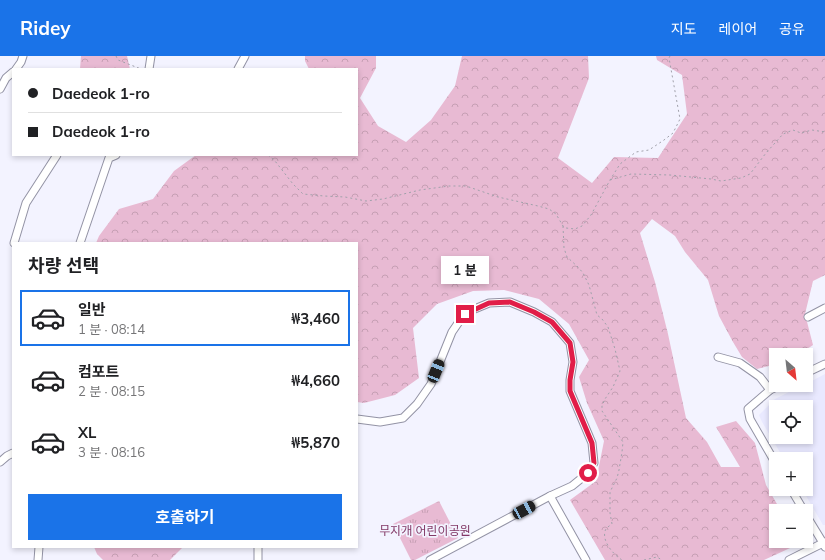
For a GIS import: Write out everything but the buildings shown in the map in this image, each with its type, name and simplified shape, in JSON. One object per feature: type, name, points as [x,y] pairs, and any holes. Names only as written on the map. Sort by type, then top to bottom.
[{"type":"street","points":[[17,68],[23,56]]},
{"type":"street","points":[[149,68],[151,56]]},
{"type":"street","points":[[239,68],[245,56]]},
{"type":"street","points":[[0,89],[6,78],[12,73]]},
{"type":"street","points":[[14,242],[26,203],[56,156]]},
{"type":"street","points":[[80,242],[109,158],[114,156]]},
{"type":"street","points":[[358,419],[380,422],[403,418],[417,404],[431,384],[452,332],[465,314],[489,303],[510,302],[534,312],[552,322],[570,343],[573,362],[570,391],[592,443],[594,463],[588,473],[572,486],[550,496],[430,560]]},
{"type":"street","points":[[808,317],[825,308]]},
{"type":"street","points":[[718,357],[740,363],[760,377],[769,389]]},
{"type":"street","points":[[813,370],[825,364]]},
{"type":"street","points":[[769,391],[748,409],[750,419],[769,452]]},
{"type":"street","points":[[0,462],[12,454]]},
{"type":"street","points":[[550,496],[586,560]]},
{"type":"street","points":[[790,560],[824,544],[813,526]]},
{"type":"street","points":[[38,560],[39,548]]},
{"type":"street","points":[[258,548],[258,560]]},
{"type":"path","points":[[116,56],[118,60],[139,68]]},
{"type":"path","points":[[563,226],[575,230],[582,226],[591,215],[620,164],[636,152],[649,150],[673,133],[680,119],[669,58],[670,56]]},
{"type":"path","points":[[610,180],[631,174],[670,175],[721,181],[741,178],[750,174],[783,134],[793,130],[802,133],[812,130],[825,132]]},
{"type":"path","points":[[269,156],[303,194],[345,197],[366,201],[383,199],[420,190],[449,186],[466,186],[498,197],[549,209],[556,214],[563,226],[564,248],[567,257],[578,267],[589,285],[597,315],[608,327],[616,349],[620,371],[613,387],[605,399],[602,406],[602,411],[623,442],[617,478],[610,492],[610,513],[612,524],[606,529],[605,532],[609,548],[622,560]]},
{"type":"path","points":[[644,560],[657,558],[662,560]]},
{"type":"shaded area","points":[[825,374],[825,525],[823,525],[813,508],[813,504],[811,504],[806,496],[813,496],[813,452],[780,452],[775,444],[813,444],[813,400],[774,400],[789,392],[813,392],[813,380]]},
{"type":"shaded area","points":[[769,405],[769,434],[762,422],[759,415]]},
{"type":"green space","points":[[81,56],[127,56],[130,68],[80,68]]},
{"type":"green space","points":[[305,56],[376,56],[376,68],[360,98],[378,126],[406,142],[431,120],[455,86],[462,56],[588,56],[589,78],[558,158],[592,183],[614,157],[658,158],[687,114],[682,75],[657,60],[656,56],[825,56],[825,275],[813,281],[805,314],[813,345],[808,348],[769,348],[769,366],[757,369],[742,357],[719,316],[708,280],[685,252],[675,236],[652,219],[640,233],[655,282],[668,334],[686,418],[707,442],[721,467],[740,467],[716,427],[736,421],[755,443],[766,485],[769,490],[769,496],[772,496],[777,504],[769,504],[769,548],[790,548],[764,560],[605,560],[570,500],[596,481],[604,441],[587,403],[579,377],[589,360],[569,324],[539,299],[504,290],[473,291],[437,304],[413,328],[419,378],[395,395],[364,403],[358,402],[358,242],[96,242],[99,236],[119,209],[153,199],[174,171],[195,156],[358,156],[358,68],[308,68],[305,61]]},
{"type":"green space","name":"무지개 어린이공원","points":[[439,501],[458,538],[415,560],[411,560],[393,524]]},
{"type":"green space","points":[[94,548],[182,548],[170,560],[103,560],[97,554]]},
{"type":"route","points":[[465,314],[489,303],[510,302],[534,312],[552,322],[570,343],[573,362],[570,391],[592,443],[594,463],[588,473]]}]
